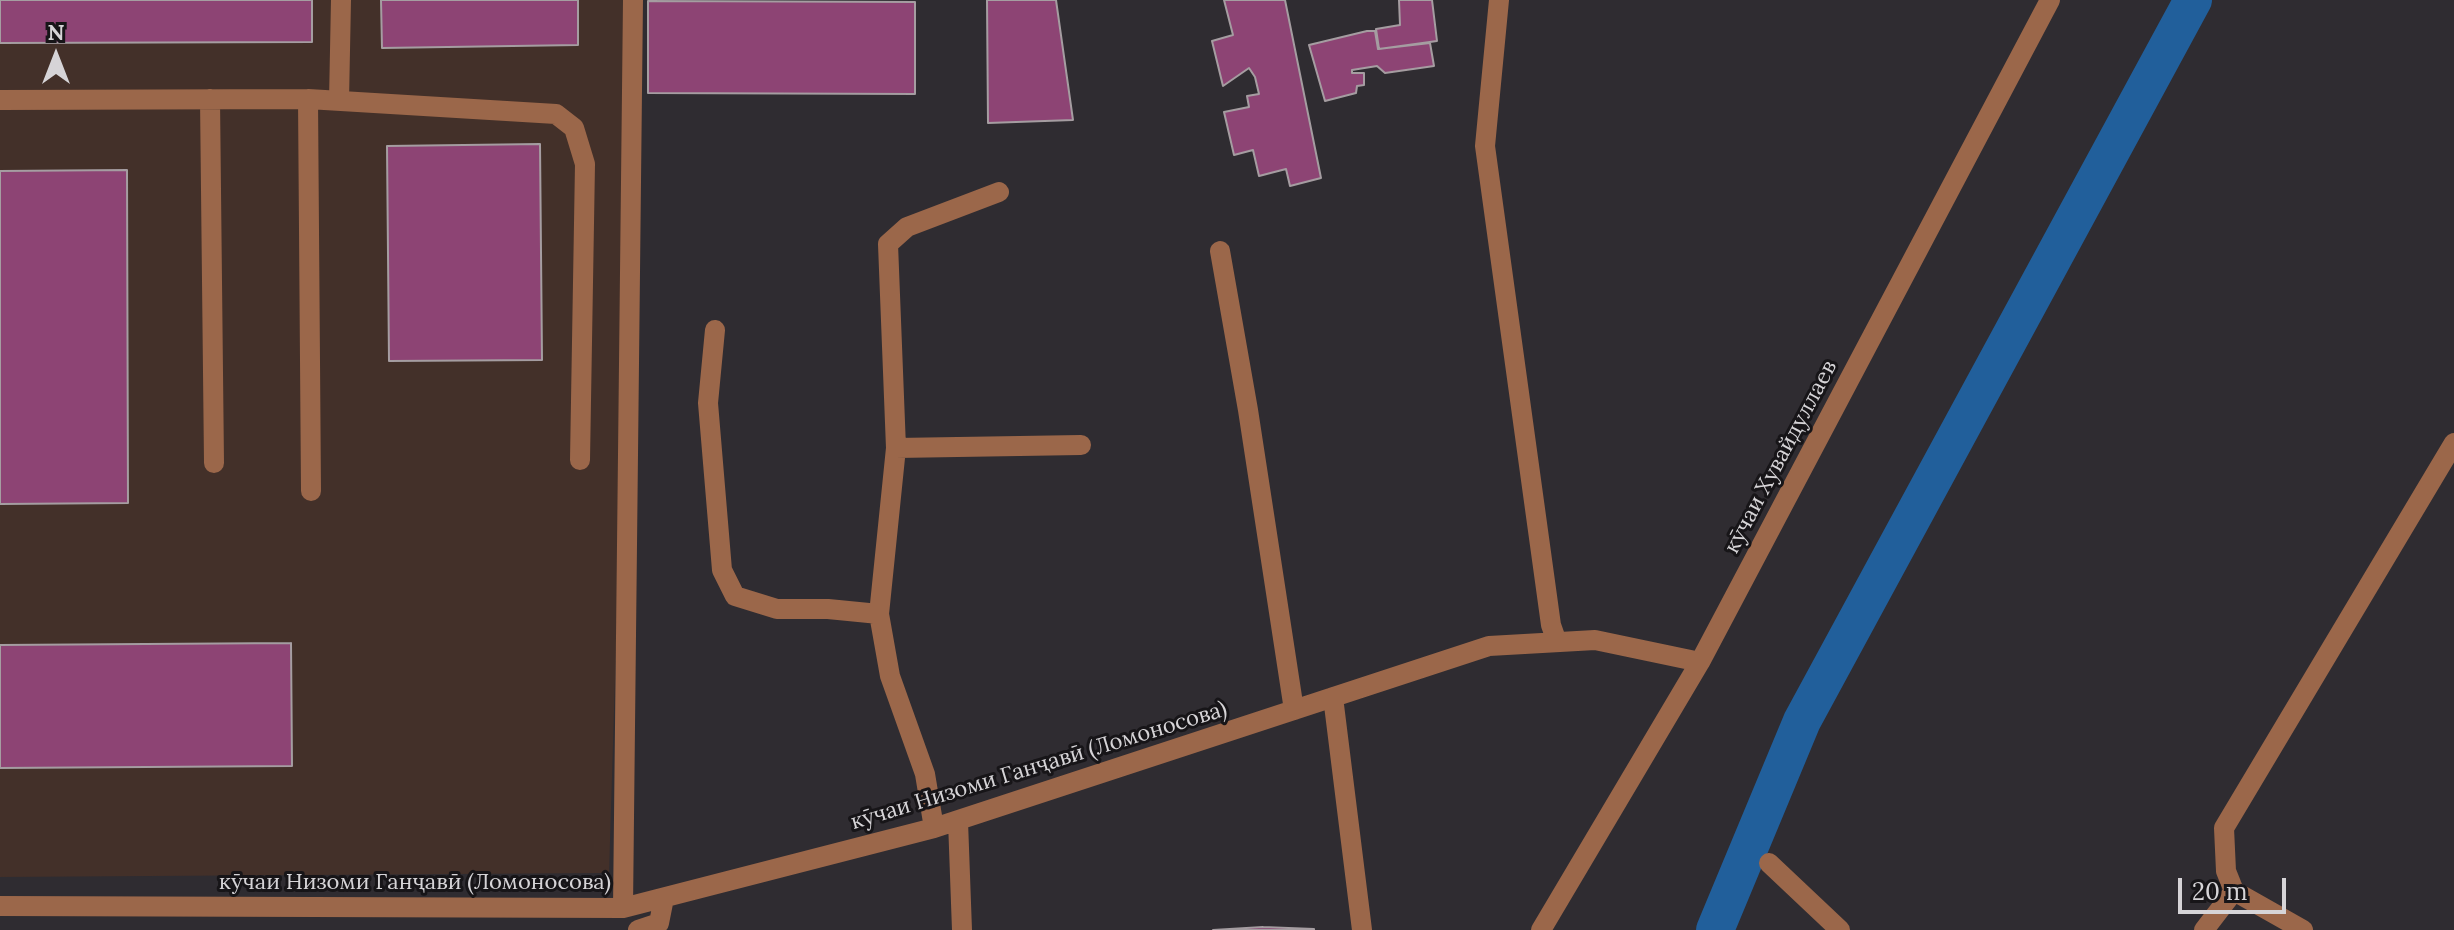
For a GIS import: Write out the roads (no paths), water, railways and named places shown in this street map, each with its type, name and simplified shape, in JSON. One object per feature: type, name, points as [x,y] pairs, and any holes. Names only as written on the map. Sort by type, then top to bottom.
[{"type":"street","points":[[339,101],[341,0]]},
{"type":"street","points":[[623,908],[633,0]]},
{"type":"street","points":[[1499,0],[1485,146],[1551,625],[1557,642]]},
{"type":"street","name":"кӯчаи Хувайдуллаев","points":[[1541,930],[1700,662],[2050,0]]},
{"type":"street","points":[[210,99],[214,463]]},
{"type":"street","points":[[308,99],[311,491]]},
{"type":"street","points":[[0,100],[308,99],[556,114],[574,128],[585,164],[580,460]]},
{"type":"street","points":[[934,828],[925,774],[890,676],[879,614],[896,448],[888,244],[907,227],[999,192]]},
{"type":"street","points":[[1220,251],[1294,710]]},
{"type":"street","points":[[715,330],[708,403],[722,570],[735,596],[777,609],[828,609],[879,614]]},
{"type":"street","points":[[2303,930],[2234,891],[2226,871],[2224,828],[2454,443]]},
{"type":"street","points":[[896,448],[1081,445]]},
{"type":"street","name":"кӯчаи Низоми Ганҷавӣ (Ломоносова)","points":[[0,906],[623,908],[958,821],[1489,646],[1595,640],[1700,662]]},
{"type":"street","points":[[1333,697],[1362,930]]},
{"type":"street","points":[[958,821],[962,930]]},
{"type":"street","points":[[1769,863],[1840,930]]},
{"type":"street","points":[[2204,930],[2234,891]]},
{"type":"street","points":[[638,930],[659,923],[664,898]]},
{"type":"waterway","points":[[1715,930],[1802,721],[2193,0]]}]
